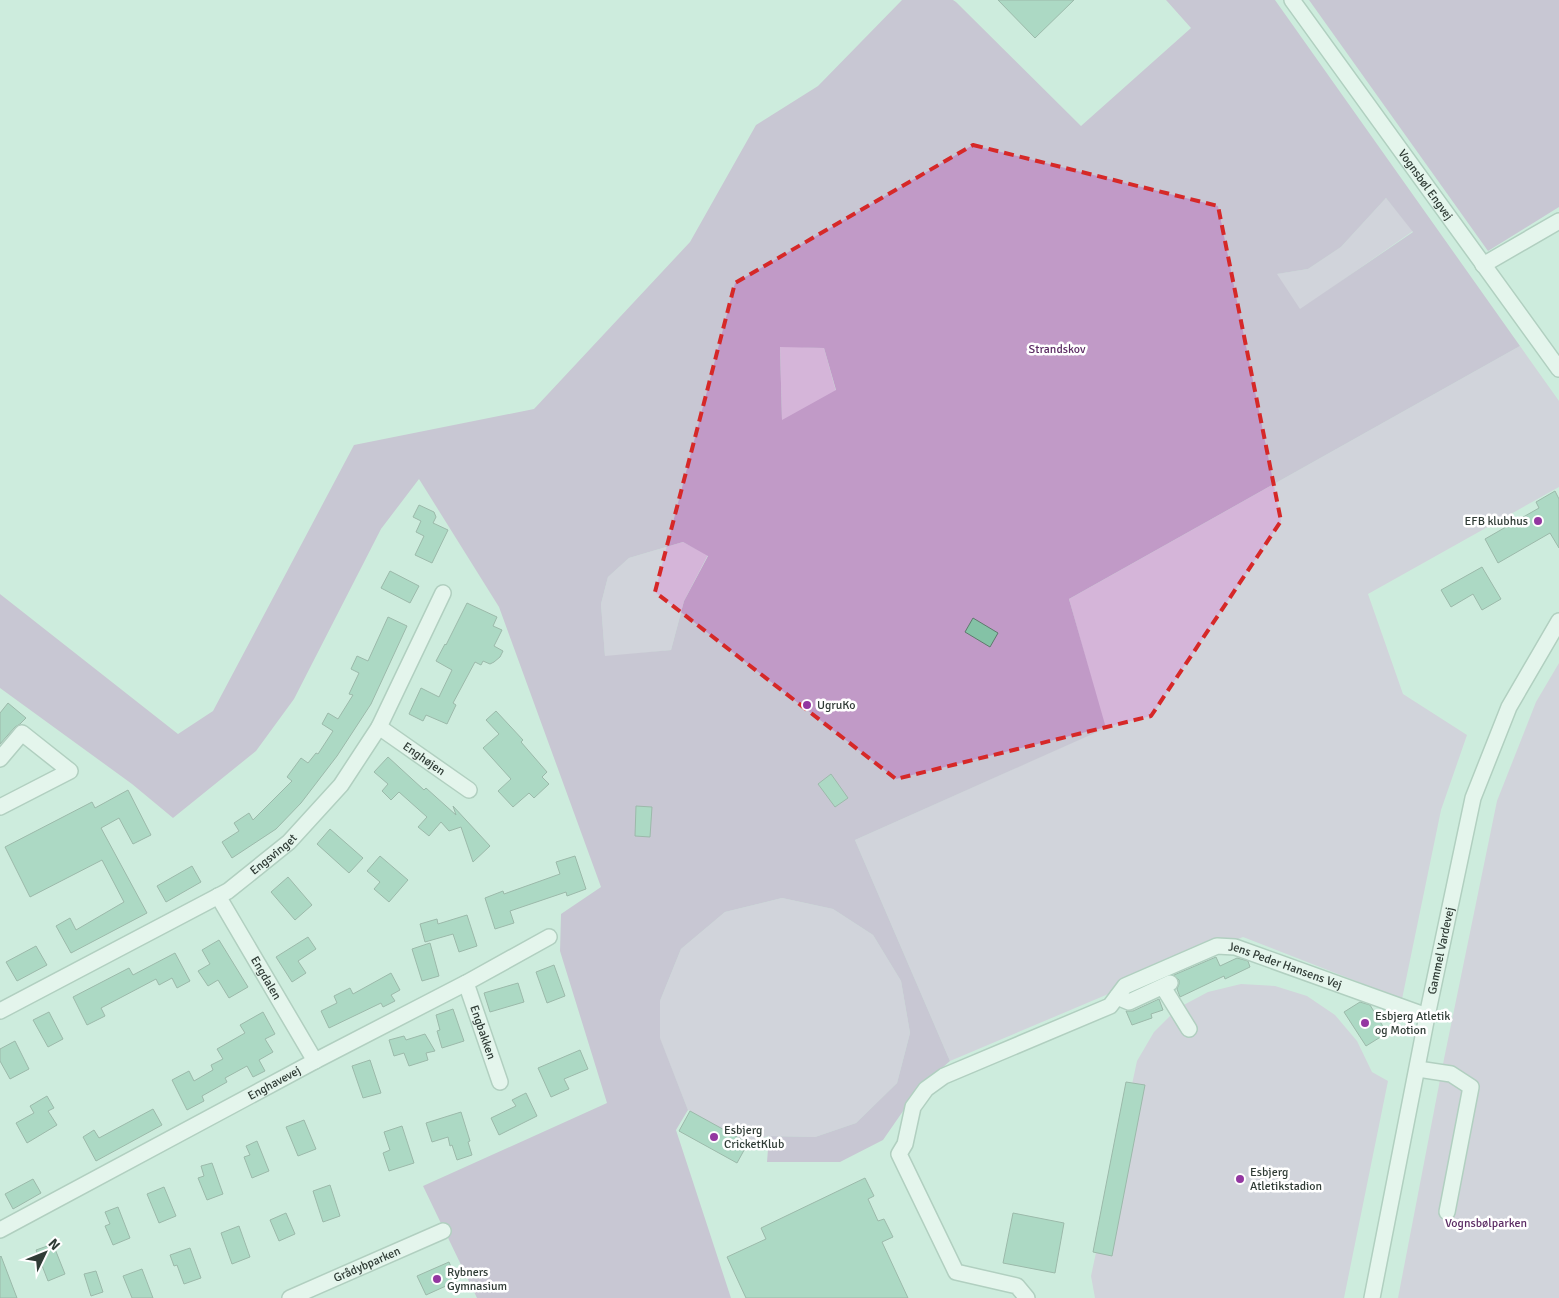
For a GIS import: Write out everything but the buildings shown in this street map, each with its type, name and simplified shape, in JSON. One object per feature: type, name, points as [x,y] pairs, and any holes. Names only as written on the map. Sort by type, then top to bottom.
[{"type":"street","name":"Vognsbøl Engvej","points":[[1292,0],[1559,369]]},
{"type":"street","points":[[1483,265],[1559,221]]},
{"type":"street","name":"Engsvinget","points":[[0,1011],[228,892],[290,842],[341,785],[379,727],[443,593]]},
{"type":"street","name":"Gammel Vardevej","points":[[1372,1298],[1427,1016],[1474,798],[1509,707],[1559,621]]},
{"type":"street","name":"Enghøjen","points":[[379,727],[469,790]]},
{"type":"street","points":[[0,760],[22,733],[70,771],[0,807]]},
{"type":"street","name":"Engdalen","points":[[218,896],[315,1061]]},
{"type":"street","name":"Enghavevej","points":[[0,1230],[315,1061],[466,984],[549,937]]},
{"type":"street","name":"Jens Peder Hansens Vej","points":[[1028,1298],[1017,1286],[956,1272],[899,1154],[905,1144],[913,1107],[926,1089],[944,1076],[1110,1006],[1125,986],[1217,946],[1236,947],[1427,1016]]},
{"type":"street","name":"Engbakken","points":[[466,984],[500,1082]]},
{"type":"street","points":[[1117,997],[1129,1002],[1166,985],[1189,1029]]},
{"type":"street","points":[[1418,1068],[1450,1074],[1471,1086],[1447,1212]]},
{"type":"street","name":"Grådybparken","points":[[290,1298],[443,1231]]},
{"type":"highlighted area","points":[[973,145],[1218,206],[1281,521],[1151,716],[896,779],[655,592],[735,283]]},
{"type":"green space","name":"Strandskov","points":[[902,0],[953,0],[1081,126],[1191,28],[1166,0],[1275,0],[1520,346],[1069,599],[1106,728],[855,840],[950,1061],[919,1088],[883,1140],[840,1162],[767,1162],[769,1136],[815,1137],[856,1123],[897,1083],[910,1033],[901,981],[873,935],[833,909],[782,898],[725,912],[681,949],[660,1001],[660,1038],[688,1110],[676,1130],[731,1298],[477,1298],[423,1186],[607,1103],[560,951],[561,914],[601,887],[499,607],[419,479],[381,529],[294,699],[256,751],[173,818],[132,784],[0,688],[0,594],[178,734],[213,711],[354,445],[534,409],[690,242],[756,125],[818,86]],"holes":[[[1386,198],[1413,232],[1300,309],[1277,274],[1308,269],[1341,247]],[[780,347],[824,348],[836,390],[782,420]],[[683,542],[708,556],[684,601],[671,650],[605,656],[601,604],[608,577],[629,558]]]},
{"type":"green space","points":[[1309,0],[1559,0],[1559,207],[1488,251]]},
{"type":"green space","points":[[1386,198],[1413,231],[1300,310],[1276,274],[1308,269],[1341,247]]},
{"type":"green space","points":[[780,346],[824,348],[836,391],[782,421]]},
{"type":"green space","points":[[1520,346],[1559,401],[1559,487],[1368,594],[1403,694],[1467,735],[1441,810],[1402,999],[1243,937],[950,1061],[855,840],[1105,728],[1069,599]]},
{"type":"green space","points":[[683,542],[708,555],[684,601],[671,650],[605,657],[601,604],[608,577],[629,558]]},
{"type":"green space","name":"Vognsbølparken","points":[[1559,663],[1559,1298],[1398,1298],[1444,1059],[1497,801],[1536,702]]},
{"type":"green space","points":[[782,898],[833,909],[873,935],[901,981],[910,1033],[897,1083],[856,1123],[815,1137],[769,1136],[748,1143],[688,1110],[660,1039],[660,1001],[681,949],[725,912]]},
{"type":"green space","name":"Esbjerg Atletikstadion","points":[[1241,984],[1275,986],[1307,996],[1335,1015],[1357,1041],[1372,1072],[1388,1081],[1344,1298],[1095,1298],[1091,1276],[1137,1061],[1154,1032],[1178,1008],[1208,992]]},
{"type":"place","name":"EFB klubhus","points":[[1538,521]]},
{"type":"place","name":"UgruKo","points":[[807,705]]},
{"type":"place","name":"Esbjerg Atletik og Motion","points":[[1365,1023]]},
{"type":"place","name":"Esbjerg CricketKlub","points":[[714,1137]]},
{"type":"place","name":"Esbjerg Atletikstadion","points":[[1240,1179]]},
{"type":"place","name":"Rybners Gymnasium","points":[[437,1279]]}]
